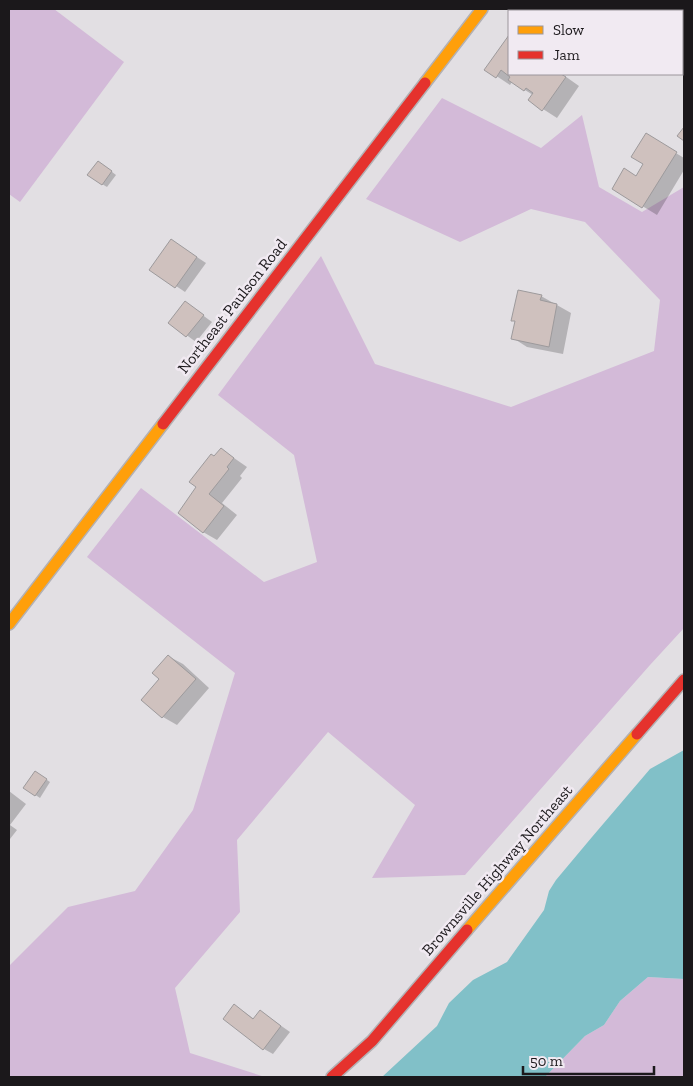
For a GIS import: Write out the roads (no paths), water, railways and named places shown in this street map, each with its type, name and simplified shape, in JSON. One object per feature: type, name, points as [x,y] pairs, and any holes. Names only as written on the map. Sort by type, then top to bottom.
[{"type":"street","name":"Northeast Paulson Road","points":[[9,624],[482,9]]},
{"type":"street","name":"Brownsville Highway Northeast","points":[[332,1077],[372,1041],[557,824],[684,680]]},
{"type":"water","points":[[684,750],[684,979],[648,977],[620,1001],[604,1025],[585,1036],[545,1077],[382,1077],[437,1026],[449,1003],[473,980],[507,962],[544,910],[549,891],[556,880],[650,769]]}]
